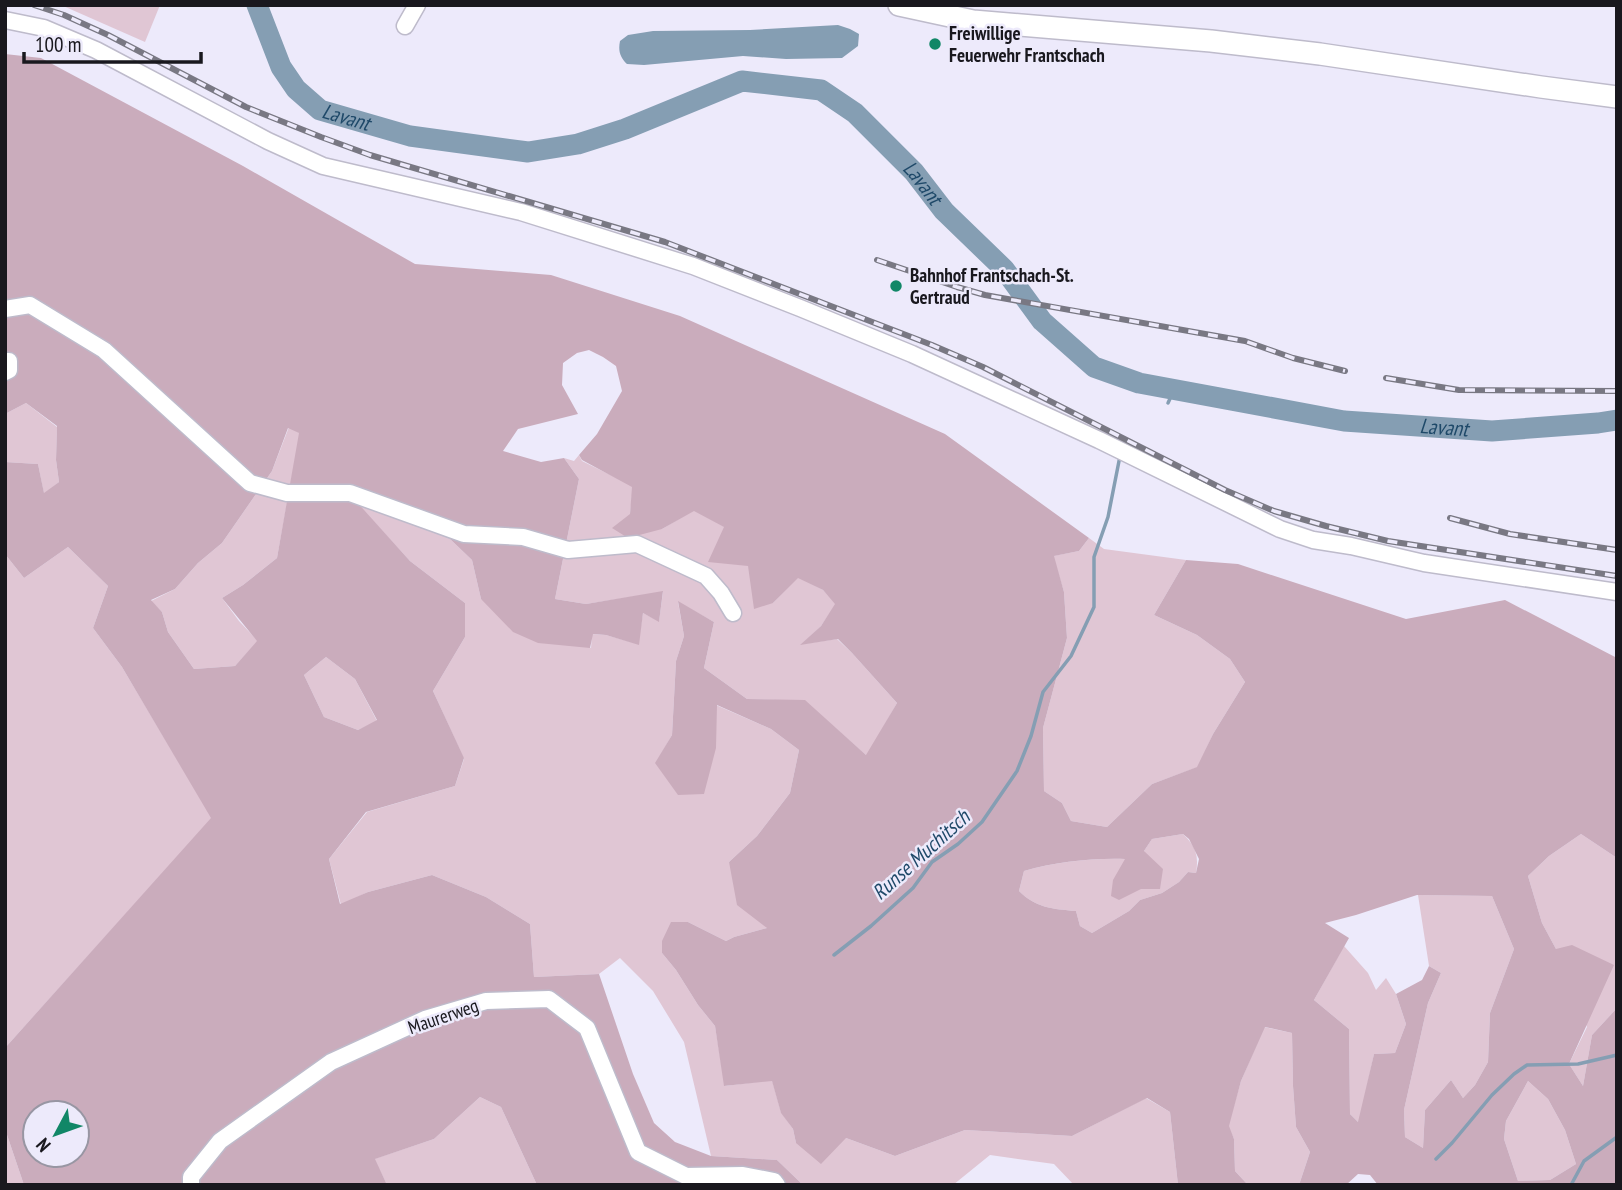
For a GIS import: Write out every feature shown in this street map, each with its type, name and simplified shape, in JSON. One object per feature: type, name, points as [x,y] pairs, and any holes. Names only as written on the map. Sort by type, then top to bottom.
[{"type":"main road","points":[[899,5],[983,22],[1320,54],[1617,97]]},
{"type":"street","points":[[405,26],[417,5]]},
{"type":"street","points":[[5,20],[44,28],[96,50],[268,141],[323,166],[521,212],[693,266],[800,308],[912,354],[1099,440],[1280,529],[1313,540],[1424,563],[1617,592]]},
{"type":"street","points":[[5,309],[30,305],[104,350],[250,483],[287,493],[350,493],[464,534],[523,537],[568,550],[637,544],[706,576],[733,612]]},
{"type":"street","points":[[5,361],[9,361],[9,370],[5,372]]},
{"type":"street","name":"Maurerweg","points":[[191,1185],[191,1177],[220,1141],[331,1062],[425,1018],[485,1001],[550,999],[587,1028],[638,1152],[686,1176],[743,1175],[774,1181],[777,1185]]},
{"type":"shaded area","points":[[61,5],[160,5],[145,42]]},
{"type":"shaded area","points":[[5,54],[41,58],[243,166],[415,264],[551,275],[680,316],[945,434],[1089,538],[1079,551],[1054,556],[1064,592],[1067,638],[1043,728],[1044,791],[1062,803],[1071,821],[1107,827],[1152,784],[1197,767],[1213,734],[1245,682],[1230,659],[1197,635],[1154,615],[1186,560],[1238,564],[1406,619],[1505,600],[1617,658],[1617,858],[1581,834],[1549,856],[1528,876],[1542,923],[1556,949],[1572,945],[1614,965],[1569,1064],[1583,1086],[1592,1035],[1617,1008],[1617,1185],[1378,1185],[1370,1175],[1358,1174],[1346,1185],[1299,1185],[1310,1152],[1296,1127],[1292,1033],[1265,1027],[1241,1081],[1229,1126],[1234,1139],[1235,1171],[1248,1185],[1178,1185],[1170,1112],[1147,1098],[1072,1136],[965,1130],[895,1156],[846,1138],[821,1164],[796,1143],[793,1129],[781,1113],[772,1081],[724,1086],[715,1026],[662,953],[662,941],[671,922],[688,922],[726,941],[767,928],[737,905],[729,862],[757,836],[790,793],[799,750],[771,729],[717,705],[716,748],[704,794],[678,795],[655,763],[672,735],[676,661],[684,636],[678,601],[714,622],[704,668],[747,699],[805,700],[866,755],[897,703],[838,639],[800,645],[821,626],[835,604],[823,590],[798,578],[773,603],[754,609],[748,566],[708,562],[724,527],[694,511],[662,529],[628,538],[612,528],[630,514],[632,487],[582,460],[579,455],[597,434],[622,391],[616,366],[589,350],[577,353],[563,363],[562,385],[578,414],[518,429],[503,451],[541,462],[564,458],[579,479],[555,599],[586,604],[663,591],[659,622],[643,613],[639,645],[593,634],[590,648],[538,643],[513,632],[481,599],[472,560],[450,539],[355,500],[410,561],[465,603],[465,637],[433,691],[464,758],[455,786],[366,812],[329,859],[340,904],[368,892],[432,875],[486,897],[530,924],[534,977],[599,974],[633,1074],[654,1123],[675,1142],[711,1156],[777,1160],[803,1185],[537,1185],[501,1107],[480,1097],[434,1139],[375,1159],[387,1185],[24,1185],[5,1129],[5,1048],[211,818],[122,667],[93,628],[108,586],[68,547],[24,578],[5,554],[5,462],[38,464],[44,493],[59,482],[56,460],[57,426],[26,403],[5,414]],"holes":[[[288,428],[299,433],[277,558],[222,598],[257,641],[235,666],[194,669],[168,632],[162,612],[151,600],[175,589],[198,563],[222,543],[272,471]],[[326,657],[355,679],[377,720],[358,730],[324,717],[304,675]],[[1183,834],[1189,839],[1199,859],[1196,873],[1188,872],[1179,882],[1162,893],[1140,900],[1129,911],[1092,933],[1080,926],[1076,911],[1038,904],[1019,891],[1024,871],[1061,863],[1112,859],[1125,859],[1113,880],[1111,896],[1119,900],[1141,889],[1160,889],[1163,869],[1144,851],[1152,839]],[[1417,895],[1492,896],[1514,949],[1490,1013],[1488,1062],[1475,1085],[1463,1098],[1451,1080],[1425,1110],[1423,1148],[1405,1137],[1404,1110],[1428,1003],[1441,973],[1429,966],[1422,980],[1396,994],[1406,1024],[1395,1053],[1374,1054],[1358,1122],[1350,1114],[1349,1029],[1314,1000],[1349,938],[1325,923]],[[1528,1081],[1548,1099],[1565,1130],[1576,1164],[1550,1180],[1518,1181],[1504,1139],[1506,1121]]]},
{"type":"shaded area","points":[[26,403],[57,427],[56,460],[59,482],[44,494],[38,464],[5,462],[5,414]]},
{"type":"shaded area","points":[[289,427],[300,433],[277,558],[222,598],[258,641],[235,666],[194,669],[168,632],[162,612],[151,601],[175,589],[198,563],[222,543],[272,471]]},
{"type":"shaded area","points":[[579,455],[582,461],[633,486],[630,514],[662,529],[694,510],[725,527],[773,603],[798,577],[823,590],[836,604],[821,626],[802,644],[837,639],[897,703],[867,756],[805,701],[747,699],[704,668],[714,622],[678,602],[684,636],[676,661],[672,735],[656,763],[716,748],[716,705],[771,729],[799,750],[790,793],[757,836],[729,862],[767,928],[726,941],[688,922],[662,953],[715,1026],[725,1086],[772,1080],[781,1112],[793,1129],[796,1143],[846,1138],[895,1156],[965,1130],[1072,1136],[1146,1098],[1170,1112],[1178,1185],[1074,1185],[1054,1164],[990,1155],[953,1185],[803,1185],[777,1160],[711,1156],[684,1042],[653,991],[620,958],[599,974],[534,977],[530,924],[486,897],[432,875],[368,892],[341,905],[329,859],[367,812],[455,786],[464,759],[433,691],[465,637],[465,603],[410,561],[353,499],[450,539],[472,560],[481,599],[591,648],[592,634],[638,644],[643,613],[659,621],[663,592],[586,604],[555,599],[579,479],[564,458],[574,461]]},
{"type":"shaded area","points":[[1089,538],[1104,549],[1186,560],[1154,615],[1197,635],[1230,659],[1245,682],[1213,734],[1198,767],[1152,784],[1107,827],[1071,821],[1062,803],[1044,791],[1043,728],[1067,638],[1064,592],[1053,556],[1079,551]]},
{"type":"shaded area","points":[[68,547],[108,586],[93,628],[122,667],[212,818],[5,1048],[5,554],[24,578]]},
{"type":"shaded area","points":[[326,657],[355,679],[377,721],[358,730],[324,717],[304,675]]},
{"type":"shaded area","points":[[1183,834],[1196,852],[1196,873],[1188,872],[1179,882],[1162,893],[1140,900],[1129,911],[1092,933],[1080,926],[1076,911],[1038,904],[1019,891],[1024,871],[1061,863],[1112,859],[1125,859],[1141,889],[1159,889],[1144,851],[1152,839]]},
{"type":"shaded area","points":[[1581,834],[1617,858],[1617,1008],[1592,1035],[1583,1086],[1569,1064],[1587,1027],[1556,949],[1542,923],[1528,876],[1549,856]]},
{"type":"shaded area","points":[[1418,895],[1492,896],[1514,949],[1490,1013],[1488,1062],[1475,1085],[1463,1098],[1451,1080],[1425,1110],[1423,1148],[1405,1137],[1404,1110],[1428,1003],[1441,973],[1429,966]]},
{"type":"shaded area","points":[[1344,946],[1368,973],[1376,990],[1386,978],[1396,994],[1406,1024],[1395,1053],[1374,1054],[1359,1123],[1350,1114],[1349,1029],[1314,1000]]},
{"type":"shaded area","points":[[1264,1027],[1292,1033],[1296,1127],[1310,1152],[1299,1185],[1248,1185],[1235,1171],[1234,1139],[1228,1126],[1241,1081]]},
{"type":"shaded area","points":[[1528,1081],[1548,1099],[1565,1130],[1576,1164],[1550,1180],[1518,1181],[1504,1139],[1506,1121]]},
{"type":"shaded area","points":[[480,1097],[501,1107],[537,1185],[387,1185],[374,1159],[434,1139]]},
{"type":"shaded area","points":[[5,1129],[24,1185],[5,1185]]},
{"type":"water","points":[[838,25],[859,34],[858,46],[842,58],[786,59],[743,56],[644,65],[627,64],[619,51],[620,41],[628,35],[653,31],[750,30]]},
{"type":"waterway","name":"Lavant","points":[[257,5],[281,67],[296,89],[320,110],[410,136],[528,152],[578,144],[625,129],[742,81],[821,90],[855,113],[914,172],[944,211],[1004,269],[1042,321],[1094,367],[1139,383],[1344,421],[1492,431],[1617,420]]},
{"type":"waterway","name":"Runse Muchitsch","points":[[1168,403],[1174,390]]},
{"type":"waterway","name":"Runse Muchitsch","points":[[834,955],[913,888],[932,862],[958,844],[982,822],[1017,771],[1031,736],[1043,692],[1071,656],[1094,607],[1094,557],[1108,517],[1120,456]]},
{"type":"waterway","points":[[1436,1159],[1492,1095],[1527,1065],[1578,1064],[1617,1055]]},
{"type":"waterway","points":[[1571,1185],[1584,1161],[1617,1137]]},
{"type":"railway","points":[[34,5],[108,35],[246,107],[321,137],[370,155],[665,242],[932,345],[983,367],[1225,490],[1274,511],[1388,541],[1617,576]]},
{"type":"railway","points":[[877,260],[985,295],[1245,341],[1293,358],[1345,371]]},
{"type":"railway","points":[[1386,378],[1459,390],[1617,391]]},
{"type":"railway","points":[[1450,518],[1510,534],[1617,550]]},
{"type":"place","name":"Freiwillige Feuerwehr Frantschach","points":[[935,44]]},
{"type":"place","name":"Bahnhof Frantschach-St. Gertraud","points":[[896,286]]}]
